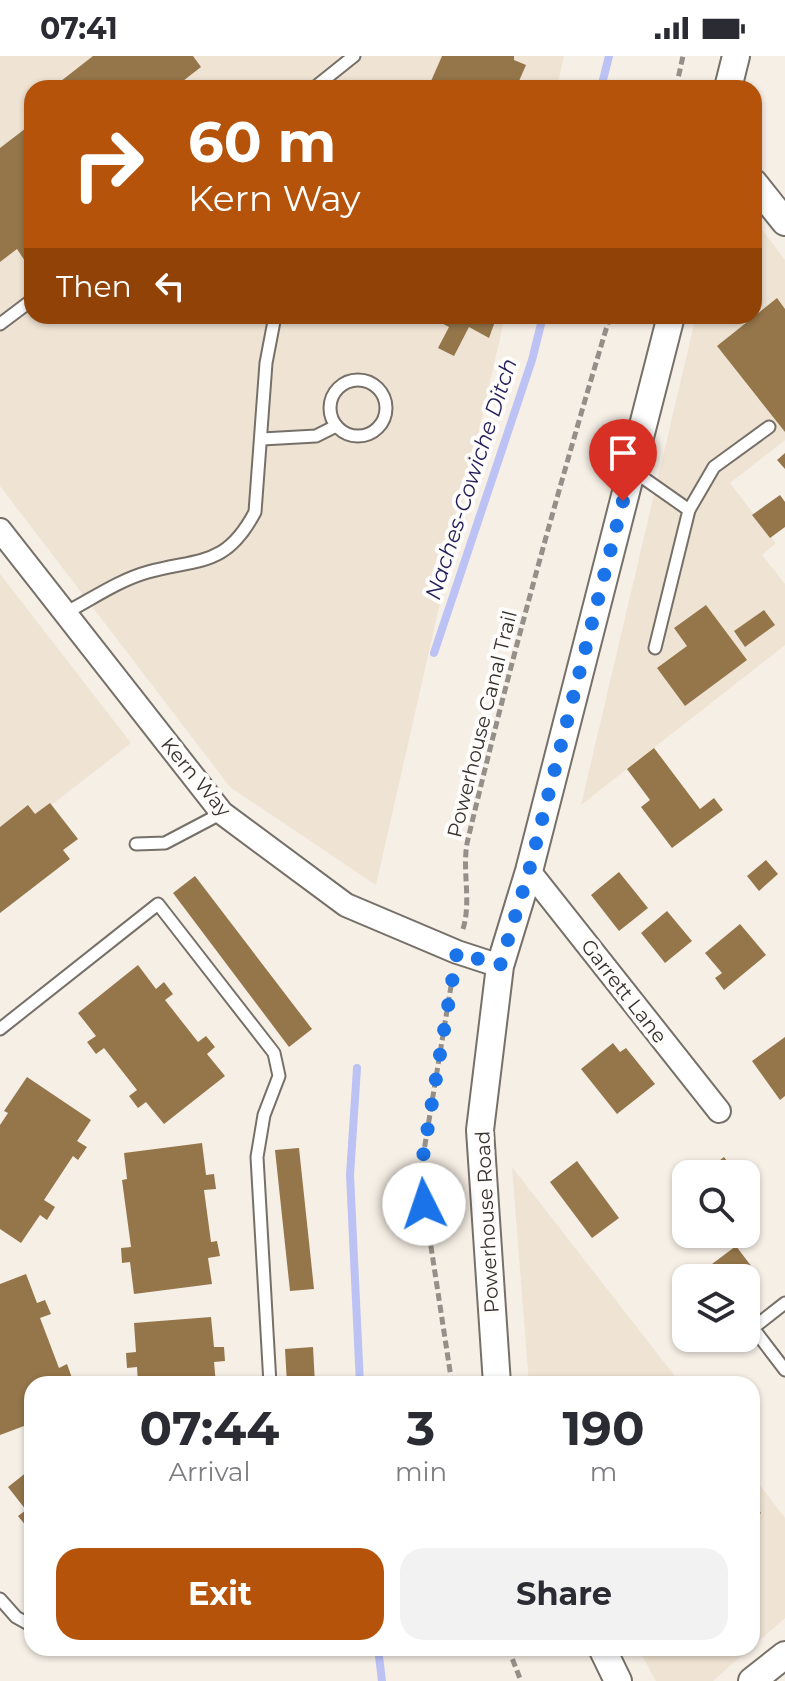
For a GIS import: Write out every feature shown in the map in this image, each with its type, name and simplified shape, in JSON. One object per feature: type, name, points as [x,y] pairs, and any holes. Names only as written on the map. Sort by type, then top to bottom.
[{"type":"street","points":[[730,80],[736,56]]},
{"type":"street","points":[[762,193],[785,222]]},
{"type":"street","name":"Powerhouse Road","points":[[496,1376],[480,1130],[500,966],[529,871],[669,324]]},
{"type":"street","name":"Kern Way","points":[[0,530],[222,813],[346,905],[457,952],[500,966]]},
{"type":"street","name":"Garrett Lane","points":[[529,871],[719,1111]]},
{"type":"street","points":[[752,1681],[785,1655]]},
{"type":"street","points":[[606,1656],[618,1681]]},
{"type":"lane","points":[[325,80],[354,56]]},
{"type":"lane","points":[[0,324],[24,306]]},
{"type":"lane","points":[[65,613],[148,572],[202,562],[231,547],[245,531],[255,512],[266,363],[273,324]]},
{"type":"lane","points":[[360,380],[380,390],[386,411],[375,430],[355,436],[336,426],[329,405],[340,386],[360,380]]},
{"type":"lane","points":[[262,439],[316,436],[336,426]]},
{"type":"lane","points":[[655,648],[689,510],[714,467],[769,427]]},
{"type":"lane","points":[[631,470],[689,510]]},
{"type":"lane","points":[[136,844],[165,843],[222,813]]},
{"type":"lane","points":[[0,1029],[158,904],[274,1053],[279,1076],[264,1115],[257,1157],[270,1376]]},
{"type":"lane","points":[[785,1303],[753,1328],[785,1370]]},
{"type":"lane","points":[[0,1599],[24,1622]]},
{"type":"path","points":[[678,80],[683,56]]},
{"type":"path","name":"Powerhouse Canal Trail","points":[[451,1376],[420,1175],[457,952],[467,917],[467,844],[554,504],[608,324]]},
{"type":"path","points":[[511,1656],[521,1681]]},
{"type":"shaded area","points":[[0,56],[564,56],[559,80],[24,80],[24,324],[503,324],[376,885],[230,787],[0,486]]},
{"type":"shaded area","points":[[762,230],[785,260],[785,440],[730,483],[776,543],[762,555],[785,584],[785,645],[581,805],[694,324],[762,324]]},
{"type":"shaded area","points":[[0,574],[131,743],[0,845]]},
{"type":"shaded area","points":[[512,1167],[675,1376],[528,1376]]},
{"type":"shaded area","points":[[760,1485],[785,1518],[785,1618],[760,1640]]},
{"type":"shaded area","points":[[642,1656],[741,1656],[713,1681],[656,1681]]},
{"type":"building","points":[[93,56],[193,56],[201,67],[184,80],[62,80]]},
{"type":"building","points":[[442,56],[514,56],[514,60],[526,65],[519,80],[432,80]]},
{"type":"building","points":[[24,130],[24,260],[17,249],[0,262],[0,148]]},
{"type":"building","points":[[777,298],[785,309],[785,432],[717,346],[744,324],[762,324],[762,310]]},
{"type":"building","points":[[443,324],[494,324],[489,338],[469,327],[454,356],[438,348],[449,327]]},
{"type":"building","points":[[785,453],[785,469],[777,460]]},
{"type":"building","points":[[780,495],[785,502],[785,527],[770,538],[752,515]]},
{"type":"building","points":[[706,605],[747,660],[685,706],[657,668],[687,646],[674,628]]},
{"type":"building","points":[[764,610],[775,625],[745,647],[734,631]]},
{"type":"building","points":[[654,748],[700,809],[714,798],[723,810],[672,848],[641,807],[650,800],[627,769]]},
{"type":"building","points":[[50,803],[78,839],[63,850],[70,859],[0,913],[0,827],[28,805],[35,814]]},
{"type":"building","points":[[766,860],[778,874],[759,891],[747,876]]},
{"type":"building","points":[[619,872],[648,908],[619,931],[591,895]]},
{"type":"building","points":[[195,876],[312,1029],[289,1047],[173,893]]},
{"type":"building","points":[[667,911],[692,941],[665,963],[641,933]]},
{"type":"building","points":[[740,924],[766,955],[724,990],[715,978],[722,973],[705,953]]},
{"type":"building","points":[[138,965],[156,989],[164,982],[173,994],[165,1000],[198,1042],[206,1036],[215,1047],[207,1054],[225,1076],[164,1124],[146,1102],[138,1108],[129,1096],[137,1090],[104,1048],[96,1054],[87,1042],[96,1036],[78,1013]]},
{"type":"building","points":[[785,1037],[785,1096],[780,1100],[752,1061]]},
{"type":"building","points":[[613,1043],[620,1052],[626,1048],[655,1084],[617,1114],[581,1069]]},
{"type":"building","points":[[27,1077],[91,1120],[77,1141],[87,1147],[78,1160],[73,1156],[44,1200],[55,1207],[47,1220],[40,1215],[21,1243],[0,1229],[0,1125],[8,1113],[4,1111]]},
{"type":"building","points":[[202,1143],[206,1175],[214,1174],[216,1189],[204,1190],[211,1242],[217,1241],[220,1256],[208,1258],[212,1284],[134,1294],[130,1262],[122,1263],[121,1248],[131,1247],[122,1180],[127,1179],[124,1153]]},
{"type":"building","points":[[299,1148],[314,1289],[290,1291],[275,1150]]},
{"type":"building","points":[[577,1161],[619,1218],[592,1238],[550,1182]]},
{"type":"building","points":[[738,1248],[750,1264],[712,1264]]},
{"type":"building","points":[[26,1274],[37,1303],[45,1300],[51,1314],[40,1318],[59,1368],[67,1364],[71,1376],[24,1376],[24,1426],[0,1435],[0,1284]]},
{"type":"building","points":[[211,1317],[214,1347],[224,1347],[225,1361],[214,1362],[215,1376],[138,1376],[137,1367],[127,1368],[126,1353],[136,1352],[134,1323]]},
{"type":"building","points":[[313,1347],[315,1376],[287,1376],[285,1349]]},
{"type":"building","points":[[24,1474],[24,1507],[8,1487]]},
{"type":"waterway","name":"Naches-Cowiche Ditch","points":[[603,80],[609,56]]},
{"type":"waterway","name":"Naches-Cowiche Ditch","points":[[434,653],[532,360],[541,324]]},
{"type":"waterway","name":"Naches-Cowiche Ditch","points":[[357,1068],[350,1175],[360,1376]]},
{"type":"waterway","name":"Naches-Cowiche Ditch","points":[[379,1656],[382,1681]]},
{"type":"route","points":[[424,1204],[420,1175],[457,952],[500,966],[529,871],[623,501]]}]
